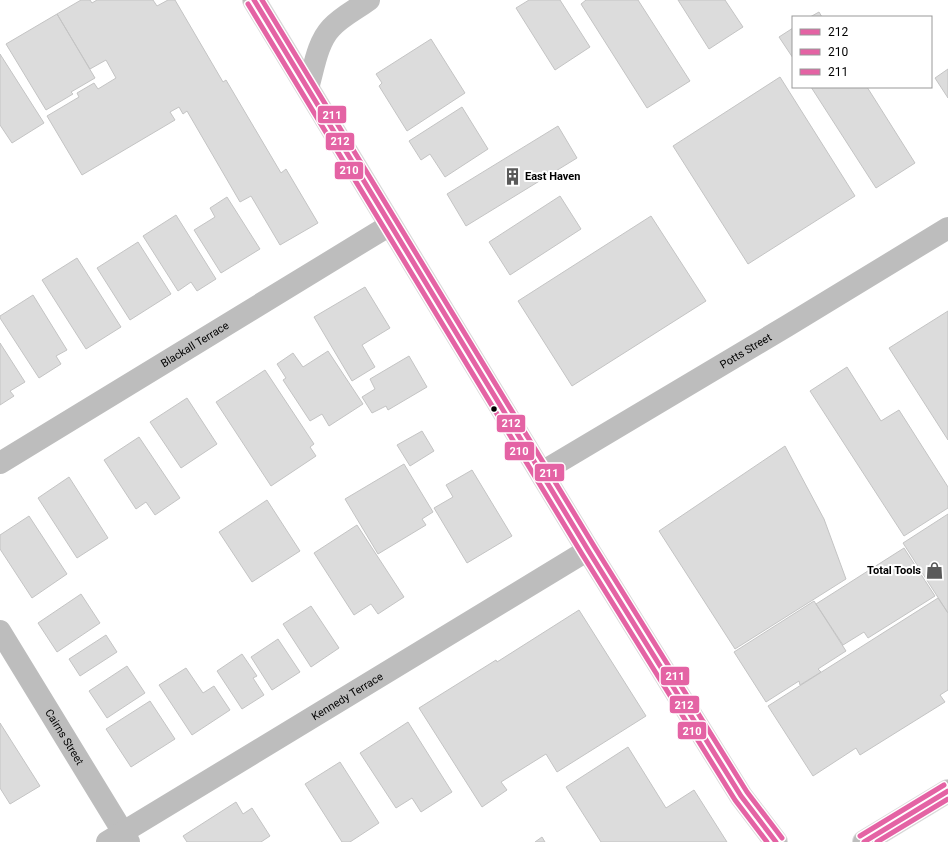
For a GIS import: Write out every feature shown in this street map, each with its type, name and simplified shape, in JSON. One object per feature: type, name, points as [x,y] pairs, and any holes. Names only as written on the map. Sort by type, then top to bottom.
[{"type":"main road","points":[[308,88],[318,53],[326,34],[340,20],[369,0]]},
{"type":"street","points":[[254,0],[588,550],[741,796],[776,842]]},
{"type":"street","name":"Blackall Terrace","points":[[0,463],[390,224]]},
{"type":"street","name":"Potts Street","points":[[542,472],[948,228]]},
{"type":"street","name":"Kennedy Terrace","points":[[120,839],[588,550]]},
{"type":"street","name":"Cairns Street","points":[[0,631],[120,839]]},
{"type":"street","points":[[864,842],[948,791]]},
{"type":"building","points":[[81,0],[90,0],[92,3],[97,0],[153,0],[157,6],[168,0],[175,0],[223,82],[226,80],[281,173],[286,169],[318,223],[280,245],[251,196],[240,202],[187,111],[183,114],[179,107],[170,112],[175,120],[82,175],[47,116],[79,97],[77,93],[94,83],[98,89],[116,78],[106,60],[90,69],[57,14]]},
{"type":"building","points":[[529,0],[560,0],[590,47],[555,70],[516,8]]},
{"type":"building","points":[[586,0],[638,0],[690,81],[647,108],[581,4]]},
{"type":"building","points":[[678,0],[725,0],[743,27],[709,49]]},
{"type":"building","points":[[819,12],[821,16],[812,16]]},
{"type":"building","points":[[57,14],[95,78],[71,92],[73,94],[46,110],[6,44]]},
{"type":"building","points":[[792,29],[792,56],[779,37]]},
{"type":"building","points":[[431,39],[465,93],[407,131],[379,86],[382,83],[376,74]]},
{"type":"building","points":[[0,54],[44,123],[12,143],[0,125]]},
{"type":"building","points":[[948,69],[948,98],[935,78]]},
{"type":"building","points":[[780,77],[855,196],[748,264],[673,146]]},
{"type":"building","points":[[812,88],[868,88],[915,163],[876,188]]},
{"type":"building","points":[[462,107],[488,149],[445,177],[430,154],[421,160],[409,141]]},
{"type":"building","name":"East Haven","points":[[558,126],[577,158],[466,226],[447,194]]},
{"type":"building","points":[[560,196],[581,229],[510,275],[489,242]]},
{"type":"building","points":[[227,197],[260,249],[221,273],[194,230],[215,217],[210,208]]},
{"type":"building","points":[[176,215],[216,279],[197,291],[191,282],[178,291],[143,236]]},
{"type":"building","points":[[651,216],[706,301],[572,386],[518,301]]},
{"type":"building","points":[[138,242],[171,294],[130,320],[97,268]]},
{"type":"building","points":[[77,258],[121,327],[86,349],[42,280]]},
{"type":"building","points":[[365,287],[390,328],[362,345],[375,367],[352,381],[314,317]]},
{"type":"building","points":[[33,295],[67,350],[56,356],[61,364],[39,378],[0,318],[0,316]]},
{"type":"building","points":[[948,311],[948,440],[889,348]]},
{"type":"building","points":[[0,343],[25,382],[10,391],[14,396],[0,405]]},
{"type":"building","points":[[328,351],[363,404],[329,426],[322,414],[310,421],[283,380],[286,378],[277,364],[293,353],[303,367]]},
{"type":"building","points":[[409,356],[427,387],[388,410],[386,406],[372,413],[362,397],[375,389],[370,379]]},
{"type":"building","points":[[847,367],[881,421],[899,410],[948,487],[948,508],[904,536],[810,391]]},
{"type":"building","points":[[265,370],[314,444],[310,447],[316,456],[271,486],[216,402]]},
{"type":"building","points":[[187,398],[217,444],[181,468],[150,422]]},
{"type":"building","points":[[422,431],[434,451],[410,466],[397,445]]},
{"type":"building","points":[[139,437],[180,498],[155,515],[146,502],[136,509],[104,460]]},
{"type":"building","points":[[785,446],[824,519],[846,579],[735,649],[659,531]]},
{"type":"building","points":[[404,464],[433,512],[422,519],[426,525],[378,554],[345,499]]},
{"type":"building","points":[[472,470],[512,536],[467,563],[434,508],[453,497],[446,485]]},
{"type":"building","points":[[69,477],[108,538],[77,558],[38,498]]},
{"type":"building","points":[[267,500],[300,551],[252,582],[219,532]]},
{"type":"building","name":"Total Tools","points":[[948,514],[948,613],[903,543]]},
{"type":"building","points":[[29,516],[67,574],[32,598],[0,549],[0,535]]},
{"type":"building","points":[[357,525],[404,597],[378,614],[371,604],[354,615],[314,553]]},
{"type":"building","points":[[904,548],[935,596],[868,638],[864,632],[843,645],[816,604]]},
{"type":"building","points":[[81,594],[100,623],[57,652],[38,623]]},
{"type":"building","points":[[938,598],[948,613],[948,690],[940,695],[945,702],[860,755],[856,748],[813,776],[768,706]]},
{"type":"building","points":[[814,601],[846,651],[818,669],[821,672],[800,685],[799,681],[766,702],[734,652]]},
{"type":"building","points":[[311,606],[339,648],[311,667],[283,624]]},
{"type":"building","points":[[579,610],[646,716],[557,772],[546,754],[501,782],[507,790],[482,807],[419,708],[496,660],[497,662]]},
{"type":"building","points":[[106,635],[117,652],[80,676],[69,659]]},
{"type":"building","points":[[278,639],[300,672],[272,690],[251,657]]},
{"type":"building","points":[[242,654],[257,676],[253,678],[264,695],[242,709],[217,671]]},
{"type":"building","points":[[127,666],[145,693],[107,718],[89,691]]},
{"type":"building","points":[[186,668],[203,693],[214,686],[230,710],[192,735],[159,685]]},
{"type":"building","points":[[150,701],[175,739],[131,767],[106,729]]},
{"type":"building","points":[[408,722],[452,792],[421,812],[412,798],[396,808],[360,753]]},
{"type":"building","points":[[0,723],[40,786],[10,804],[0,788]]},
{"type":"building","points":[[628,747],[666,808],[694,790],[727,842],[601,842],[566,787]]},
{"type":"building","points":[[340,762],[379,823],[350,842],[342,842],[305,784]]},
{"type":"building","points":[[236,802],[243,814],[252,808],[270,836],[261,842],[187,842],[183,836]]},
{"type":"building","points":[[542,837],[545,842],[535,842]]},
{"type":"transit line","name":"212","points":[[254,0],[588,550],[741,796],[776,842]]},
{"type":"transit line","name":"211","points":[[262,0],[594,546],[747,792],[782,838]]},
{"type":"transit line","name":"210","points":[[248,4],[582,554],[735,800],[767,842]]},
{"type":"transit line","name":"211","points":[[860,836],[944,785]]},
{"type":"transit line","name":"212","points":[[864,842],[948,791]]},
{"type":"transit line","name":"210","points":[[877,842],[948,799]]},
{"type":"place","name":"East Haven","points":[[512,176]]},
{"type":"place","name":"Total Tools","points":[[934,570]]}]
